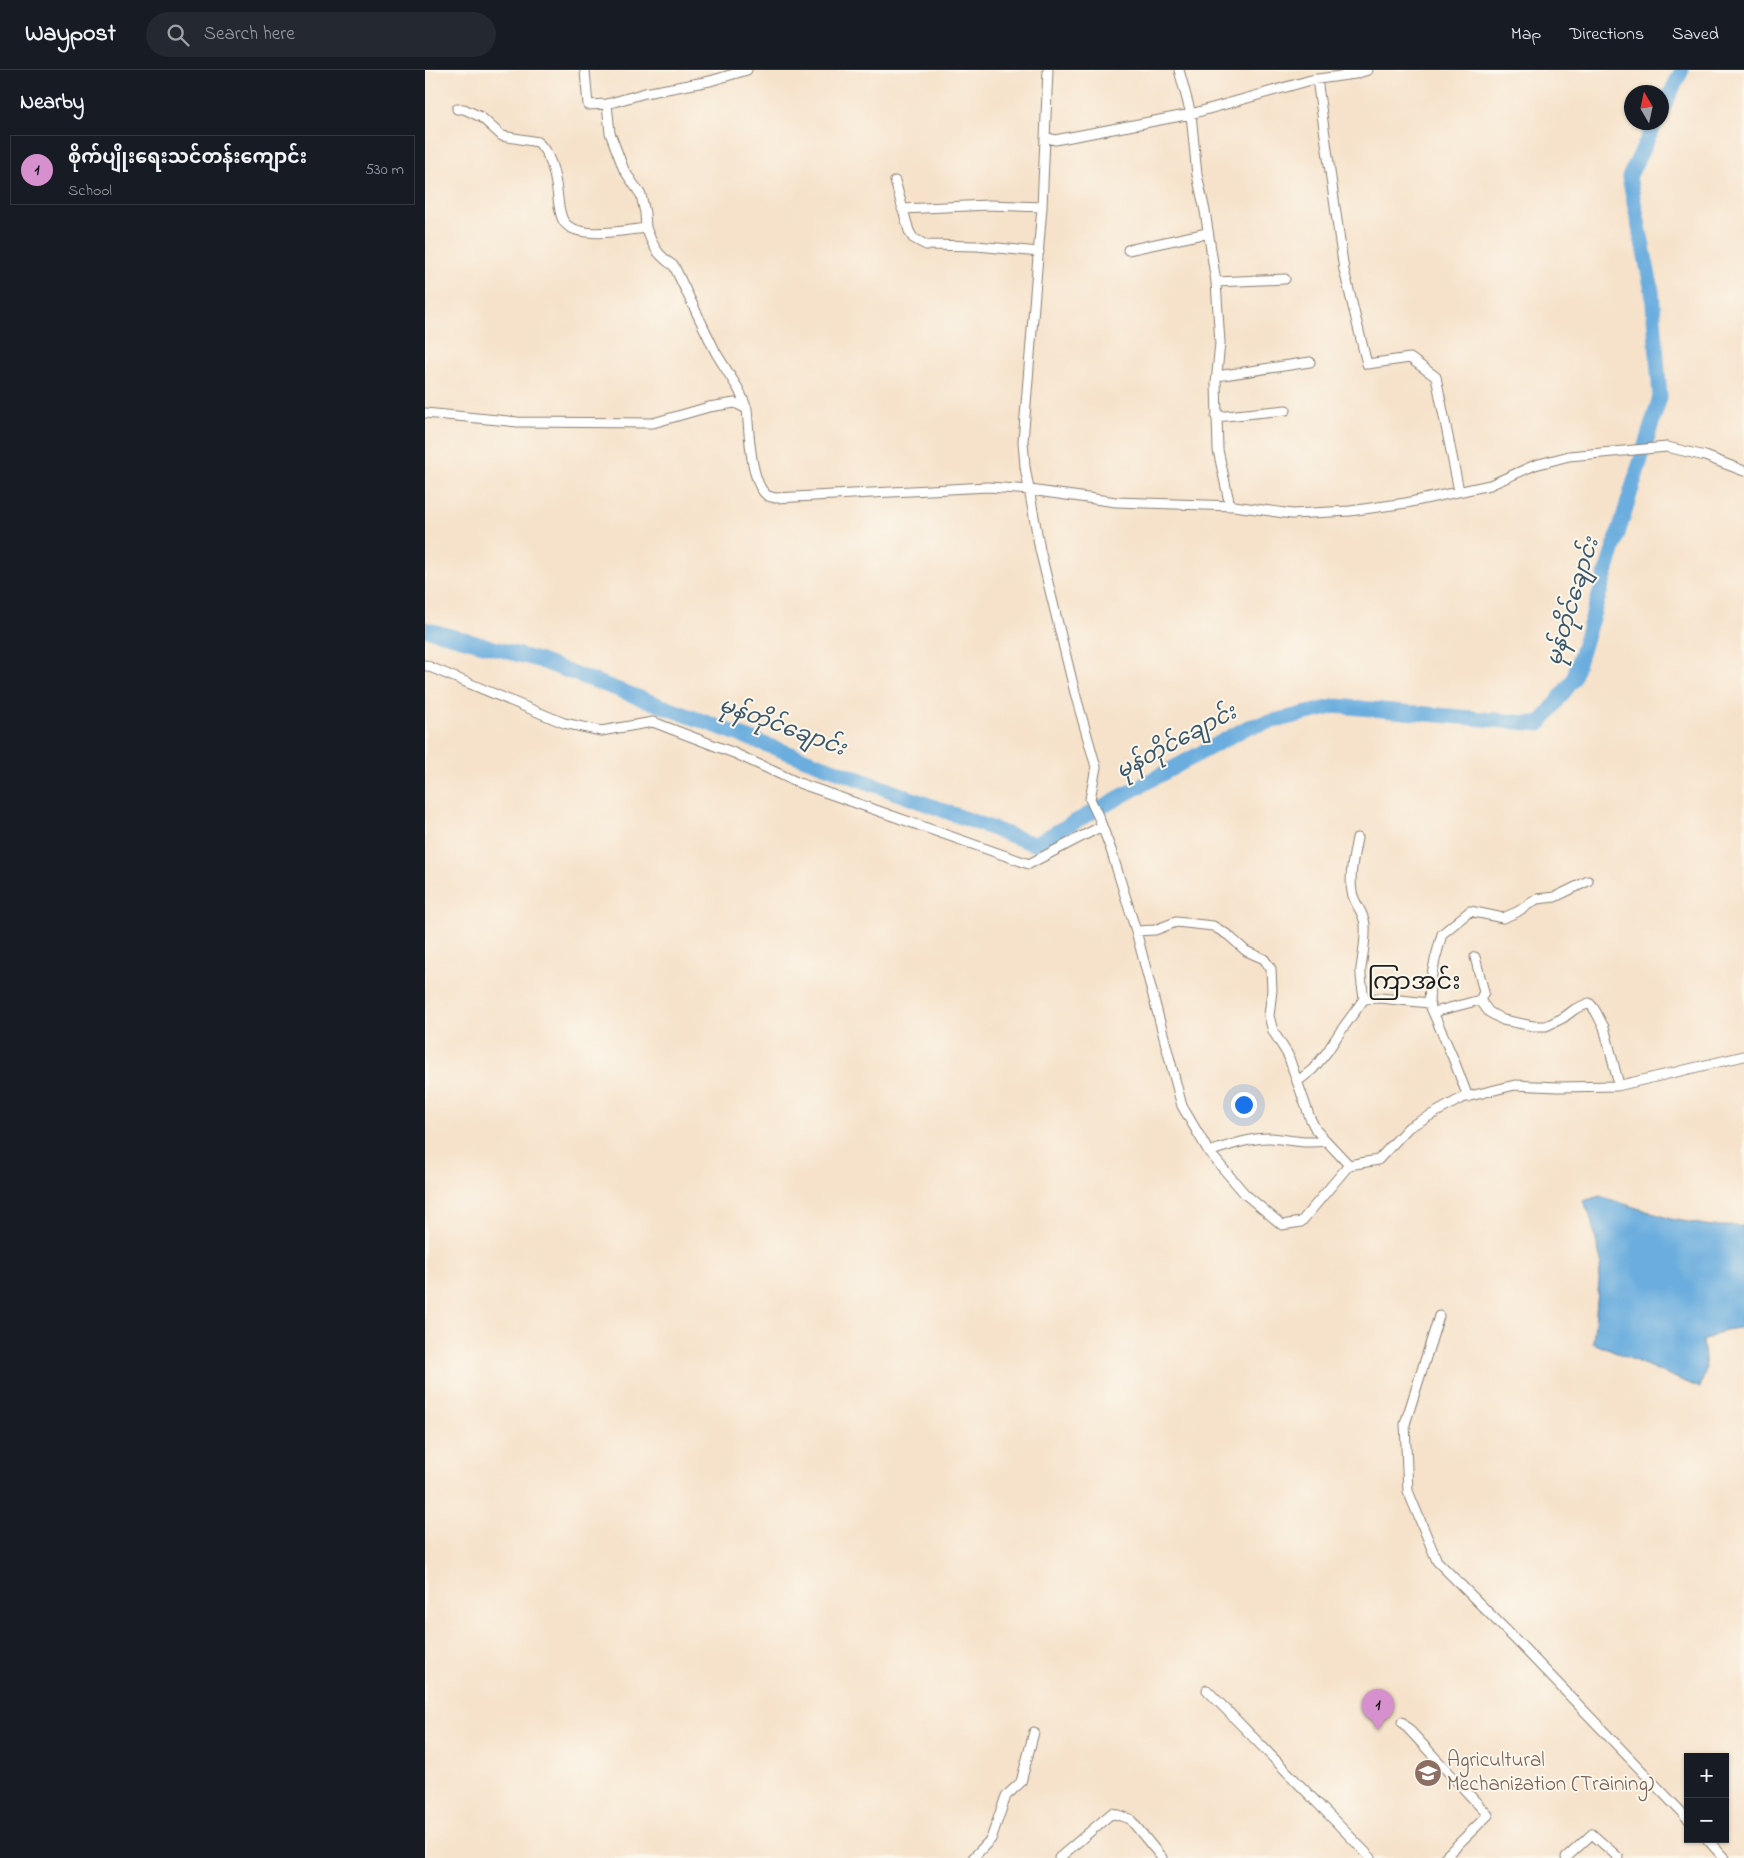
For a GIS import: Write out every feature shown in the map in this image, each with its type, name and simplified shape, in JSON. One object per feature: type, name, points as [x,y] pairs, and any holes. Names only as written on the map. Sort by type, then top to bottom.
[{"type":"street","points":[[585,71],[588,105],[607,104],[645,93],[710,81],[747,70]]},
{"type":"street","points":[[1048,70],[1039,252],[1023,441],[1025,467],[1040,550],[1076,697],[1096,767],[1090,799],[1101,822],[1136,931],[1182,1106],[1209,1152],[1245,1194],[1282,1225],[1301,1222],[1349,1165],[1377,1160],[1409,1127],[1467,1097],[1515,1085],[1559,1087],[1619,1085],[1744,1056]]},
{"type":"street","points":[[1179,70],[1191,114],[1197,175],[1205,211],[1216,282],[1220,343],[1216,417],[1218,450],[1230,506]]},
{"type":"street","points":[[1046,137],[1055,140],[1191,114],[1317,79],[1355,74],[1368,70]]},
{"type":"street","points":[[1317,79],[1344,270],[1367,364],[1410,358],[1436,377],[1459,492]]},
{"type":"street","points":[[607,104],[610,134],[624,170],[641,195],[645,213],[645,228],[652,245],[661,258],[674,266],[716,353],[739,390],[747,410],[751,458],[760,487],[767,496],[775,498],[988,487],[1030,490],[1116,502],[1230,506],[1292,514],[1350,511],[1406,503],[1459,492],[1490,485],[1535,465],[1569,456],[1667,447],[1705,456],[1744,471]]},
{"type":"street","points":[[457,109],[465,110],[481,117],[502,136],[538,142],[547,151],[553,166],[562,220],[572,229],[604,233],[645,228]]},
{"type":"street","points":[[895,181],[909,231],[913,238],[926,245],[977,246],[1039,252]]},
{"type":"street","points":[[903,208],[989,205],[1042,207]]},
{"type":"street","points":[[1128,250],[1207,233]]},
{"type":"street","points":[[1216,282],[1285,279]]},
{"type":"street","points":[[1217,376],[1310,362]]},
{"type":"street","points":[[425,413],[518,422],[653,423],[709,407],[735,403],[747,410]]},
{"type":"street","points":[[1216,417],[1286,410]]},
{"type":"street","points":[[425,665],[563,723],[601,731],[653,722],[734,753],[799,783],[1029,864],[1101,822]]},
{"type":"street","points":[[1297,1082],[1313,1070],[1364,999],[1361,970],[1364,956],[1365,924],[1361,909],[1352,894],[1352,870],[1357,838]]},
{"type":"street","points":[[1467,1097],[1429,1003],[1430,983],[1443,934],[1470,911],[1503,918],[1517,912],[1537,899],[1555,897],[1588,881]]},
{"type":"street","points":[[1136,931],[1155,930],[1175,922],[1213,926],[1228,935],[1247,952],[1264,960],[1271,969],[1272,990],[1269,1016],[1273,1031],[1288,1054],[1316,1130],[1349,1165]]},
{"type":"street","points":[[1434,1012],[1480,1000],[1484,992],[1475,957]]},
{"type":"street","points":[[1364,999],[1380,998],[1429,1003]]},
{"type":"street","points":[[1480,1000],[1489,1012],[1503,1020],[1533,1026],[1546,1026],[1589,1003],[1596,1009],[1604,1027],[1619,1085]]},
{"type":"street","points":[[1209,1152],[1235,1144],[1269,1138],[1291,1142],[1314,1143],[1325,1141]]},
{"type":"street","points":[[1439,1316],[1405,1424],[1408,1491],[1437,1561],[1684,1815]]},
{"type":"street","points":[[1207,1690],[1371,1858]]},
{"type":"street","points":[[1402,1722],[1488,1815],[1444,1858]]},
{"type":"street","points":[[973,1858],[991,1839],[1006,1796],[1021,1782],[1034,1732]]},
{"type":"street","points":[[1059,1858],[1112,1812],[1130,1819],[1163,1858]]},
{"type":"street","points":[[1566,1858],[1592,1834],[1619,1858]]},
{"type":"street","points":[[1711,1843],[1724,1858]]},
{"type":"water","points":[[1600,1196],[1671,1219],[1711,1226],[1744,1226],[1744,1327],[1725,1330],[1703,1341],[1706,1369],[1700,1388],[1593,1343],[1601,1261],[1590,1215],[1583,1201]]},
{"type":"waterway","name":"မုန်တိုင်ချောင်း","points":[[1669,96],[1682,70]]},
{"type":"waterway","name":"မုန်တိုင်ချောင်း","points":[[425,629],[538,660],[1034,844],[1248,727],[1337,706],[1540,724],[1573,680],[1660,397],[1652,291],[1629,177],[1652,130]]},
{"type":"place","name":"စိုက်ပျိုးရေးသင်တန်းကျောင်း","points":[[1378,1730]]},
{"type":"place","name":"Agricultural Mechanization (Training)","points":[[1428,1773]]},
{"type":"district","name":"ကြာအင်း","points":[[1414,983]]}]
